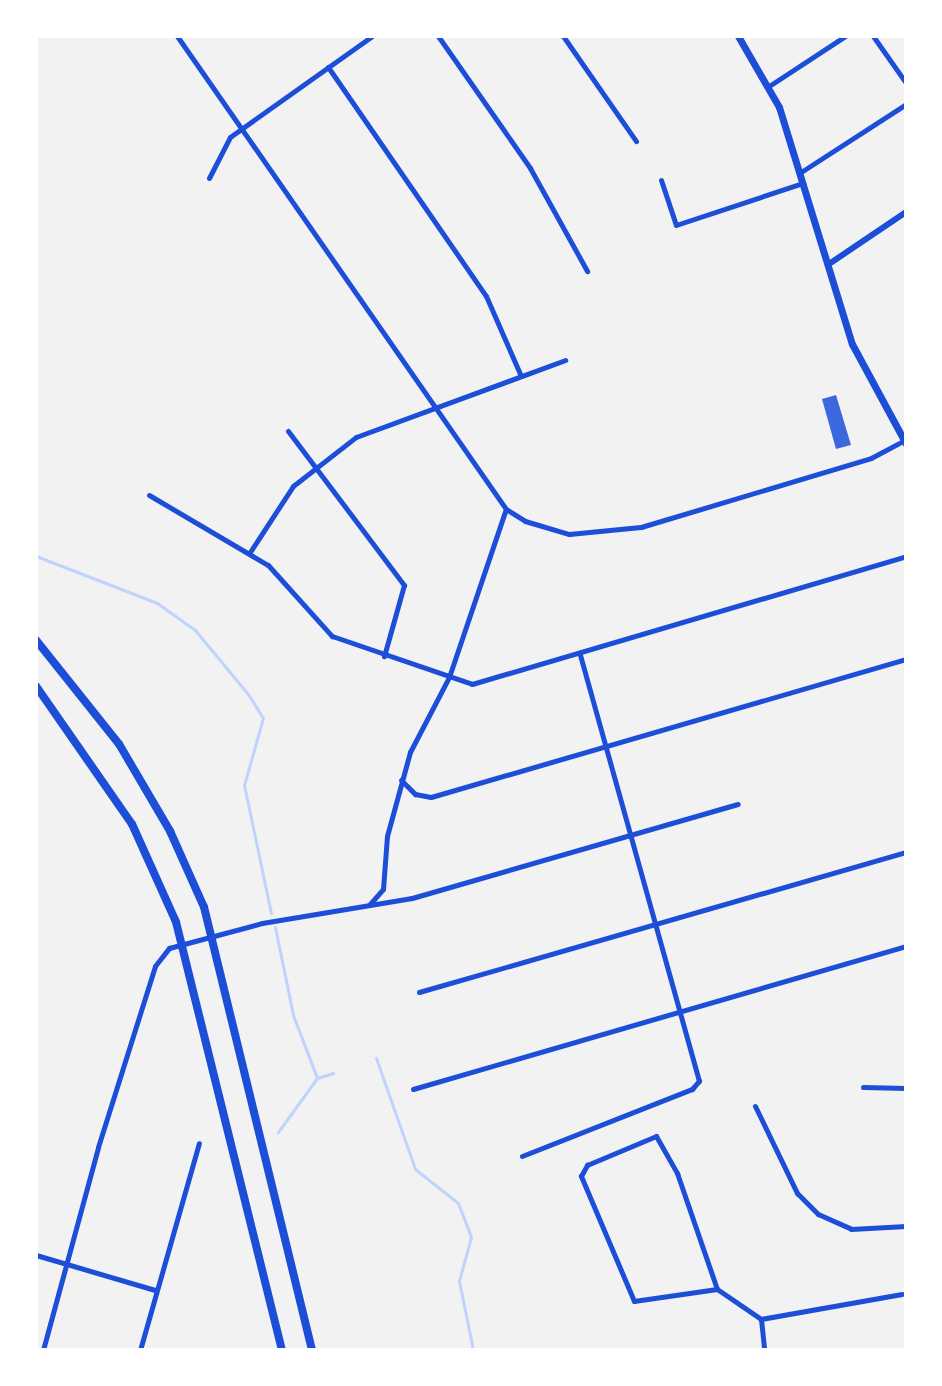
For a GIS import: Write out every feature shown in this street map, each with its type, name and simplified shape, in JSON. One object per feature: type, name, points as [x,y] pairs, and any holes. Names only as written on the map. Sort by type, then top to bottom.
[{"type":"highway","points":[[36,640],[88,701],[151,794],[187,866],[212,935],[312,1350]]},
{"type":"highway","points":[[36,686],[132,824],[183,944],[282,1350]]},
{"type":"main road","points":[[738,36],[769,86],[801,172],[852,344],[905,442]]},
{"type":"street","points":[[177,36],[506,509],[540,527],[569,534],[617,532],[871,458],[905,442]]},
{"type":"street","points":[[209,178],[230,137],[372,36]]},
{"type":"street","points":[[438,36],[537,179],[587,271]]},
{"type":"street","points":[[563,36],[636,141]]},
{"type":"street","points":[[769,86],[845,36]]},
{"type":"street","points":[[873,36],[906,83]]},
{"type":"street","points":[[328,67],[486,296],[521,376]]},
{"type":"street","points":[[801,172],[906,104]]},
{"type":"street","points":[[661,180],[676,225],[804,183]]},
{"type":"street","points":[[829,264],[906,212]]},
{"type":"street","points":[[250,552],[293,486],[367,431],[565,360]]},
{"type":"street","points":[[288,431],[404,585],[384,656]]},
{"type":"street","points":[[149,495],[250,552],[276,573],[327,633],[384,656],[449,677],[483,684],[906,556]]},
{"type":"street","points":[[367,906],[383,889],[387,836],[416,734],[449,677],[506,509]]},
{"type":"street","points":[[522,1156],[695,1087],[697,1070],[580,654]]},
{"type":"street","points":[[401,780],[415,794],[431,797],[906,659]]},
{"type":"street","points":[[43,1350],[69,1264],[98,1147],[155,966],[169,948],[212,935],[449,888],[738,804]]},
{"type":"street","points":[[419,992],[906,852]]},
{"type":"street","points":[[413,1089],[906,946]]},
{"type":"street","points":[[863,1087],[906,1088]]},
{"type":"street","points":[[755,1106],[797,1193],[818,1214],[851,1229],[906,1226]]},
{"type":"street","points":[[717,1289],[634,1301],[629,1296],[581,1180],[587,1165],[660,1137],[717,1289],[761,1319],[902,1294]]},
{"type":"street","points":[[140,1350],[199,1143]]},
{"type":"street","points":[[36,1255],[155,1290]]},
{"type":"street","points":[[761,1319],[764,1350]]},
{"type":"building","points":[[836,395],[851,445],[836,449],[822,399]]},
{"type":"waterway","points":[[36,556],[157,603],[195,630],[248,694],[263,718],[244,785],[271,913]]},
{"type":"waterway","points":[[275,927],[293,1015],[317,1078],[278,1132]]},
{"type":"waterway","points":[[376,1058],[415,1169],[458,1203],[471,1237],[459,1281],[473,1350]]},
{"type":"waterway","points":[[317,1078],[333,1073]]}]
